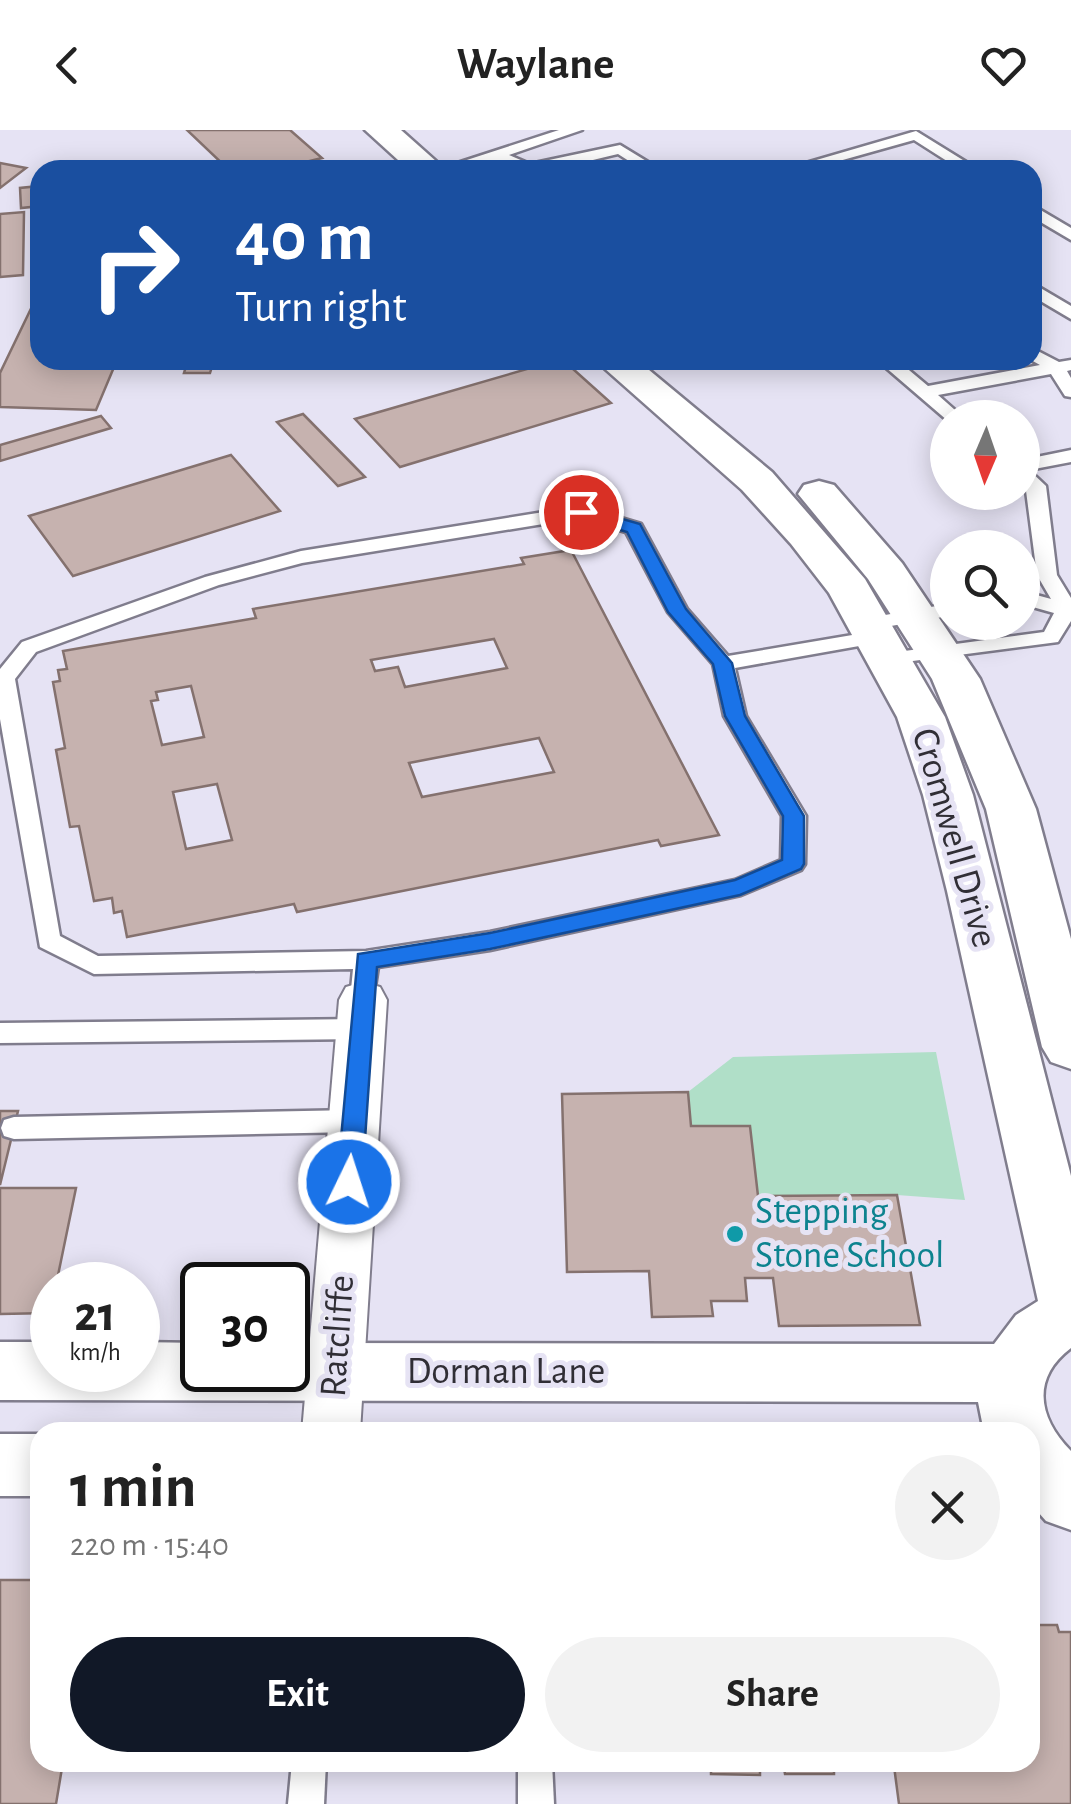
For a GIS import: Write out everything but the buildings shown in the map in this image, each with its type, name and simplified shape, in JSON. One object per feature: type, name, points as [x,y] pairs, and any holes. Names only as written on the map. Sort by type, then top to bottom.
[{"type":"street","points":[[366,135],[381,160]]},
{"type":"street","points":[[366,135],[412,160]]},
{"type":"street","name":"Cromwell Drive","points":[[626,370],[757,481],[849,588],[956,679],[1011,809],[1071,1047]]},
{"type":"street","name":"Cromwell Drive","points":[[677,370],[793,466],[886,572],[906,634],[921,716],[948,795],[1071,1304]]},
{"type":"street","name":"Ratcliffe","points":[[333,1402],[363,996]]},
{"type":"street","points":[[1015,1403],[1029,1343],[1041,1330],[1071,1315]]},
{"type":"street","name":"Dorman Lane","points":[[0,1371],[333,1402],[1015,1403]]},
{"type":"street","points":[[0,1465],[30,1464]]},
{"type":"street","points":[[1040,1466],[1071,1498]]},
{"type":"lane","points":[[479,160],[575,130]]},
{"type":"lane","points":[[496,155],[507,140],[528,131],[546,141]]},
{"type":"lane","points":[[827,160],[916,135],[955,160]]},
{"type":"lane","points":[[572,160],[620,150],[636,160]]},
{"type":"lane","points":[[496,155],[508,160]]},
{"type":"lane","points":[[1042,216],[1071,235]]},
{"type":"lane","points":[[1042,295],[1071,314]]},
{"type":"lane","points":[[924,392],[1063,367],[1071,392]]},
{"type":"lane","points":[[898,370],[933,400]]},
{"type":"lane","points":[[1040,462],[1071,456]]},
{"type":"lane","points":[[1039,510],[1047,575],[1069,613]]},
{"type":"lane","points":[[0,1032],[363,996],[490,941],[740,887],[793,864],[794,816],[735,716],[723,663],[678,612],[634,528],[581,512],[301,557],[212,581],[30,647],[4,678],[50,941],[94,964],[363,996]]},
{"type":"lane","points":[[1040,604],[1069,613]]},
{"type":"lane","points":[[723,663],[906,634],[1051,637],[1069,613]]},
{"type":"lane","points":[[14,1128],[354,1121]]},
{"type":"lane","points":[[306,1804],[308,1772]]},
{"type":"lane","points":[[535,1772],[536,1804]]},
{"type":"green space","points":[[936,1052],[965,1200],[897,1195],[758,1196],[750,1126],[691,1126],[688,1092],[733,1057]]},
{"type":"place","name":"Stepping Stone School","points":[[735,1234]]},
{"type":"route","points":[[349,1182],[366,960],[490,941],[740,887],[793,864],[794,816],[735,716],[723,663],[678,612],[634,528],[581,512]]}]
